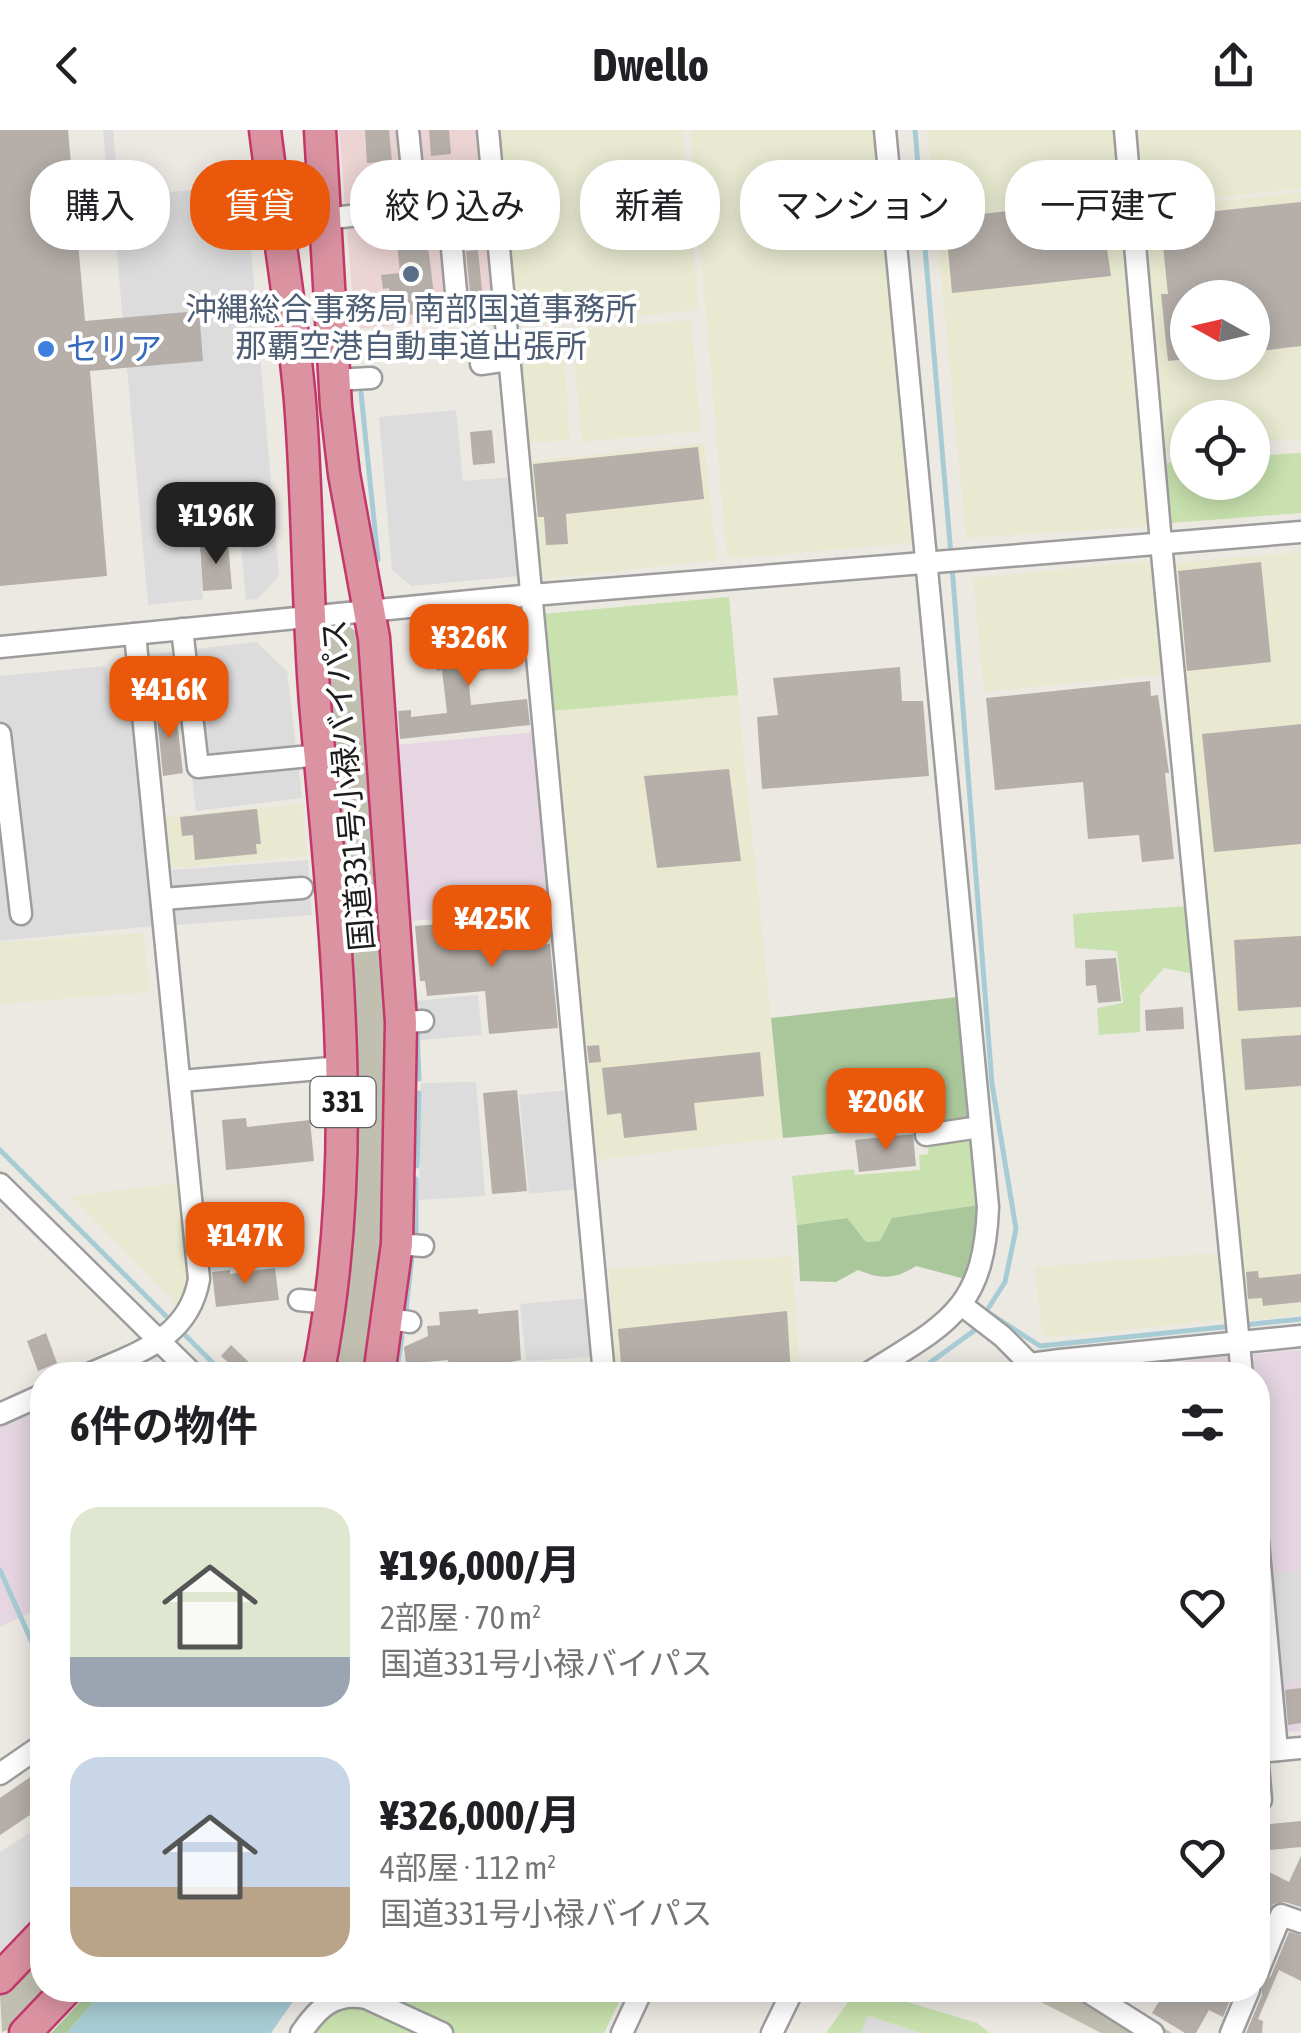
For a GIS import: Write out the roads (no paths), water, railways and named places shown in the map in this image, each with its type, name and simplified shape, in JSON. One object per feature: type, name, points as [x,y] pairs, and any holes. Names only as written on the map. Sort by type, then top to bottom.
[{"type":"highway","name":"国道331号小禄バイパス","points":[[265,130],[299,396],[342,1067],[342,1175],[320,1362]]},
{"type":"highway","name":"国道331号小禄バイパス","points":[[320,130],[321,160]]},
{"type":"highway","name":"国道331号小禄バイパス","points":[[326,250],[344,474],[370,612],[396,916],[412,1022],[410,1245],[400,1321],[384,1362]]},
{"type":"highway","points":[[0,1978],[30,1947]]},
{"type":"highway","points":[[25,2033],[55,2002]]},
{"type":"street","points":[[408,130],[411,160]]},
{"type":"street","points":[[488,130],[603,1362]]},
{"type":"street","points":[[885,1362],[939,1328],[963,1306],[978,1276],[986,1246],[988,1207],[886,130]]},
{"type":"street","points":[[1124,130],[1241,1362]]},
{"type":"street","points":[[452,250],[457,303]]},
{"type":"street","points":[[481,364],[510,360]]},
{"type":"street","points":[[334,380],[371,378]]},
{"type":"street","points":[[0,648],[532,595],[1301,532]]},
{"type":"street","points":[[182,629],[198,768],[320,756]]},
{"type":"street","points":[[114,1362],[162,1339],[184,1318],[196,1298],[199,1278],[135,634]]},
{"type":"street","points":[[0,734],[20,914]]},
{"type":"street","points":[[163,899],[302,888]]},
{"type":"street","points":[[181,1081],[342,1067]]},
{"type":"street","points":[[926,1135],[980,1127]]},
{"type":"street","points":[[0,1184],[182,1362]]},
{"type":"street","points":[[299,1300],[330,1303]]},
{"type":"street","points":[[963,1306],[1002,1336],[1017,1362]]},
{"type":"street","points":[[1083,1362],[1301,1336]]},
{"type":"street","points":[[0,1414],[30,1400]]},
{"type":"street","points":[[1270,1751],[1301,1748]]},
{"type":"street","points":[[0,1774],[30,1753]]},
{"type":"street","points":[[1270,1942],[1281,1915],[1301,1922]]},
{"type":"street","points":[[301,2033],[329,2002]]},
{"type":"street","points":[[375,2002],[442,2033]]},
{"type":"street","points":[[622,2033],[636,2002]]},
{"type":"street","points":[[772,2033],[787,2002]]},
{"type":"street","points":[[1105,2002],[1153,2033]]},
{"type":"street","points":[[1231,2033],[1244,2002]]},
{"type":"water","points":[[94,2002],[293,2002],[271,2033],[67,2033]]},
{"type":"waterway","points":[[915,130],[951,555]]},
{"type":"waterway","points":[[356,333],[358,360]]},
{"type":"waterway","points":[[361,393],[378,560]]},
{"type":"waterway","points":[[952,566],[992,1084],[1016,1229],[1005,1282],[984,1315]]},
{"type":"waterway","points":[[407,900],[416,1014]]},
{"type":"waterway","points":[[417,1028],[419,1079]]},
{"type":"waterway","points":[[417,1166],[419,1093]]},
{"type":"waterway","points":[[0,1150],[171,1321]]},
{"type":"waterway","points":[[416,1179],[416,1231]]},
{"type":"waterway","points":[[406,1310],[412,1257]]},
{"type":"waterway","points":[[986,1311],[1040,1346],[1233,1326]]},
{"type":"waterway","points":[[1244,1325],[1301,1319]]},
{"type":"waterway","points":[[931,1362],[979,1324]]},
{"type":"waterway","points":[[179,1329],[212,1362]]},
{"type":"waterway","points":[[398,1362],[402,1336]]},
{"type":"waterway","points":[[0,1570],[30,1638]]},
{"type":"place","name":"沖縄総合事務局 南部国道事務所 那覇空港自動車道出張所","points":[[411,274]]},
{"type":"place","name":"セリア","points":[[46,349]]}]
